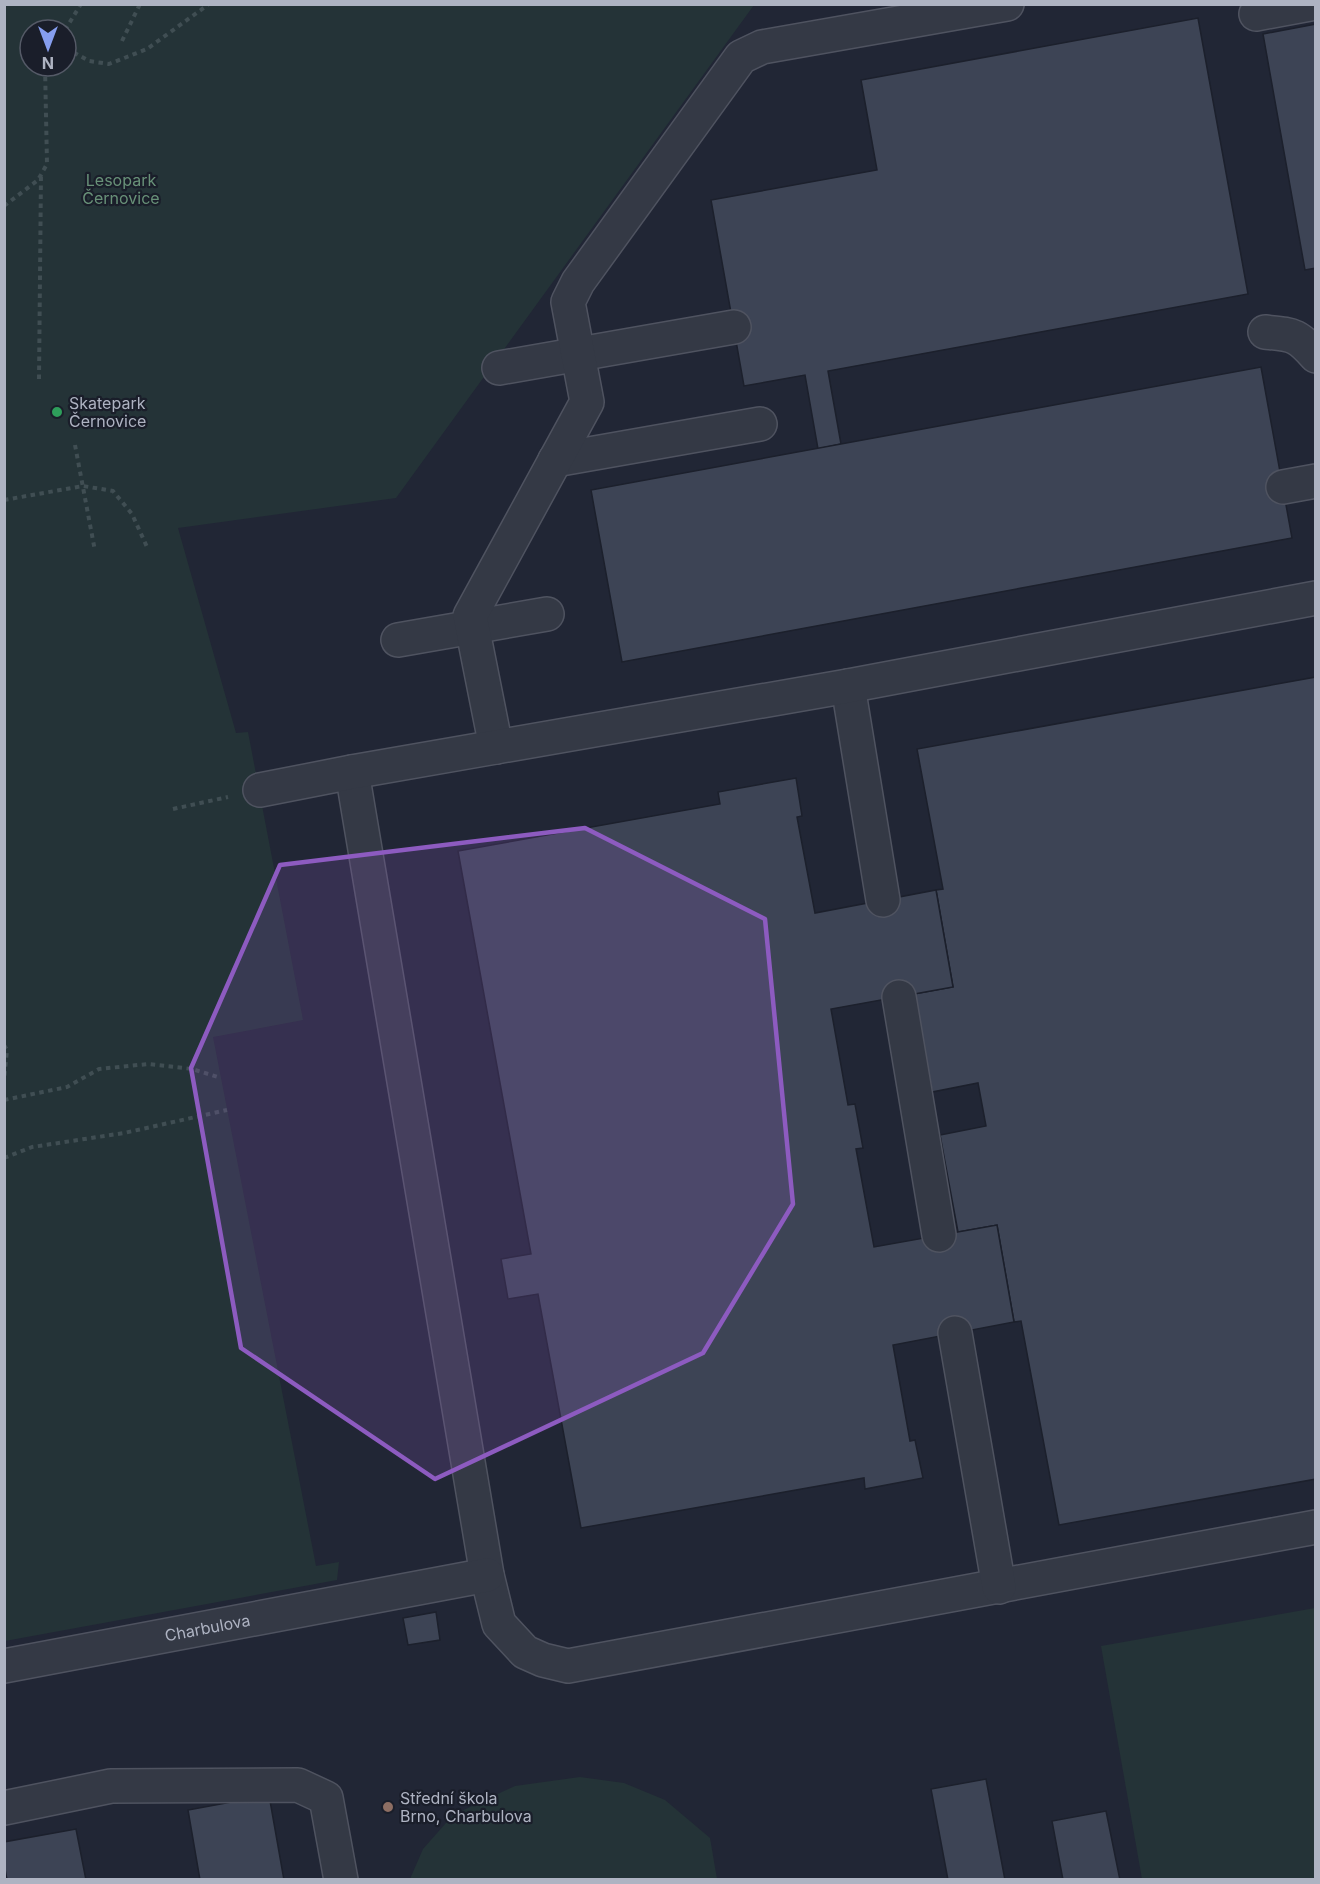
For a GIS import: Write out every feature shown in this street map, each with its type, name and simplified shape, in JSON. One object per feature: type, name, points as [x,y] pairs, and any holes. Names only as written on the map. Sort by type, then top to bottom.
[{"type":"street","points":[[496,747],[470,616],[587,402],[568,302],[578,282],[741,57],[762,47],[1007,4]]},
{"type":"street","points":[[1256,14],[1310,4]]},
{"type":"street","points":[[499,368],[734,327]]},
{"type":"street","points":[[1264,332],[1290,334],[1303,340],[1316,356]]},
{"type":"street","points":[[555,460],[760,423]]},
{"type":"street","points":[[1283,487],[1316,481]]},
{"type":"street","points":[[260,789],[848,686],[1316,598]]},
{"type":"street","points":[[398,640],[548,614]]},
{"type":"street","points":[[848,686],[883,900]]},
{"type":"street","points":[[352,772],[487,1575],[499,1624],[525,1652],[543,1660],[568,1666],[1316,1527]]},
{"type":"street","points":[[899,997],[939,1235]]},
{"type":"street","points":[[955,1333],[999,1587]]},
{"type":"street","name":"Charbulova","points":[[4,1666],[487,1575]]},
{"type":"street","points":[[4,1808],[111,1786],[298,1785],[326,1798],[341,1880]]},
{"type":"path","points":[[72,18],[81,4]]},
{"type":"path","points":[[122,41],[140,4]]},
{"type":"path","points":[[78,55],[89,61],[109,64],[147,49],[209,4]]},
{"type":"path","points":[[4,206],[38,180],[47,164],[45,78]]},
{"type":"path","points":[[39,379],[41,174]]},
{"type":"path","points":[[75,445],[95,551]]},
{"type":"path","points":[[4,500],[83,486],[113,491],[132,514],[147,547]]},
{"type":"path","points":[[173,809],[260,789]]},
{"type":"path","points":[[4,1045],[7,1050],[4,1080]]},
{"type":"path","points":[[4,1100],[67,1087],[99,1069],[148,1064],[192,1069],[221,1078]]},
{"type":"path","points":[[4,1158],[32,1147],[124,1133],[227,1110]]},
{"type":"highlighted area","points":[[585,828],[765,919],[793,1204],[703,1353],[435,1479],[241,1348],[191,1068],[280,865]]},
{"type":"green space","name":"Lesopark Černovice","points":[[4,5],[754,5],[396,498],[178,528],[236,733],[248,732],[303,1020],[213,1037],[316,1566],[339,1562],[337,1580],[5,1641]]},
{"type":"green space","points":[[1315,1608],[1315,1879],[1142,1879],[1101,1646]]},
{"type":"green space","points":[[580,1777],[624,1783],[665,1800],[710,1838],[717,1879],[410,1879],[423,1849],[453,1815],[515,1786]]},
{"type":"building","points":[[1198,18],[1248,294],[828,371],[841,444],[818,449],[805,375],[744,386],[711,200],[877,170],[861,80]]},
{"type":"building","points":[[1316,24],[1316,268],[1305,270],[1263,34]]},
{"type":"building","points":[[1261,367],[1292,538],[622,662],[591,490]]},
{"type":"building","points":[[1316,677],[1316,1479],[1059,1525],[1021,1321],[1014,1322],[997,1225],[958,1232],[940,1135],[986,1126],[978,1083],[932,1092],[914,994],[953,987],[936,890],[943,889],[917,749]]},
{"type":"building","points":[[796,778],[802,816],[797,817],[815,913],[936,890],[953,987],[831,1009],[848,1105],[855,1104],[863,1148],[856,1149],[874,1247],[997,1225],[1014,1322],[893,1345],[910,1441],[915,1440],[923,1478],[865,1489],[864,1478],[581,1528],[538,1294],[508,1299],[501,1259],[531,1254],[458,851],[720,804],[718,792]]},
{"type":"building","points":[[436,1612],[440,1640],[408,1645],[403,1618]]},
{"type":"building","points":[[986,1779],[1005,1880],[948,1880],[931,1789]]},
{"type":"building","points":[[269,1795],[284,1880],[200,1880],[188,1810]]},
{"type":"building","points":[[1106,1811],[1120,1880],[1063,1880],[1052,1821]]},
{"type":"building","points":[[76,1829],[86,1880],[7,1880],[4,1842]]},
{"type":"place","name":"Skatepark Černovice","points":[[57,412]]},
{"type":"place","name":"Střední škola Brno, Charbulova","points":[[388,1807]]}]
